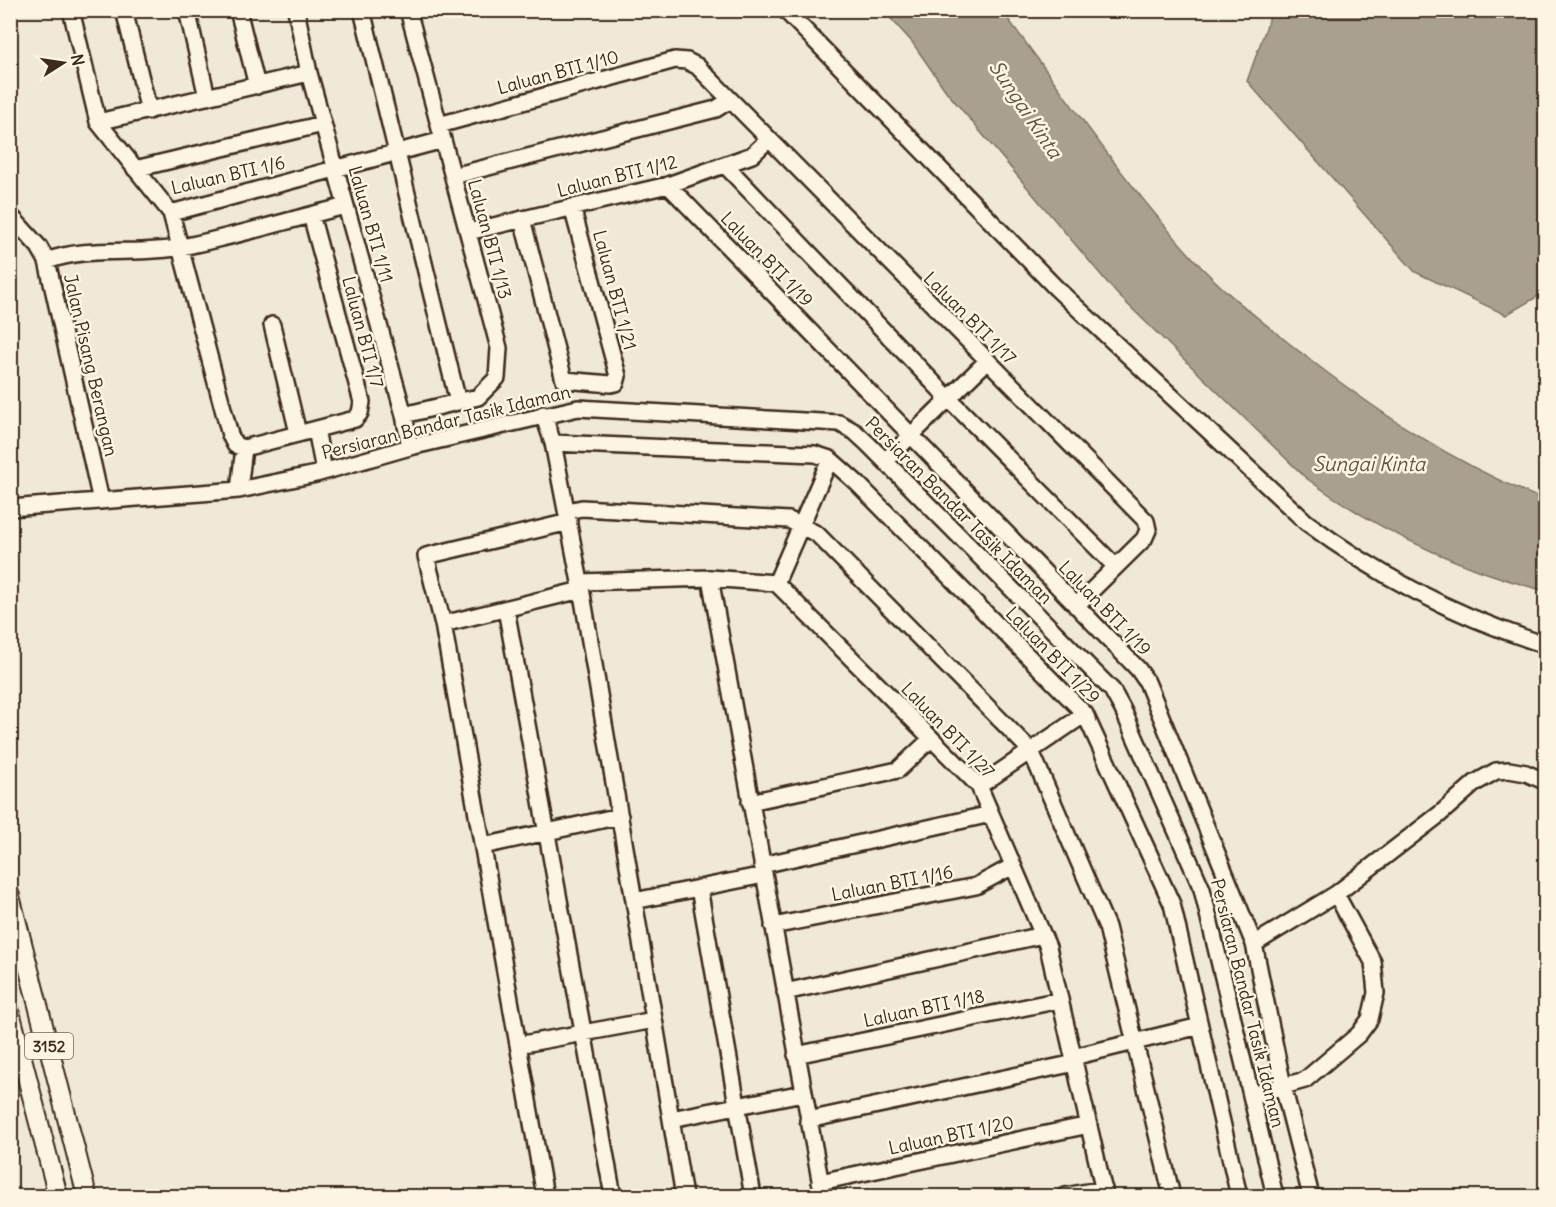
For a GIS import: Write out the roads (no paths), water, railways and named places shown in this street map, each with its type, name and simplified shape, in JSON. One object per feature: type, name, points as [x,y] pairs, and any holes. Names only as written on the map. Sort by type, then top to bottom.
[{"type":"main road","name":"3152","points":[[10,896],[87,1197]]},
{"type":"main road","name":"3152","points":[[10,1012],[58,1197]]},
{"type":"street","points":[[70,10],[98,123],[309,73]]},
{"type":"street","points":[[124,10],[149,111]]},
{"type":"street","points":[[187,10],[207,97]]},
{"type":"street","points":[[238,10],[257,86]]},
{"type":"street","name":"Laluan BTI 1/11","points":[[296,10],[309,73],[404,415],[410,447]]},
{"type":"street","points":[[362,10],[458,402]]},
{"type":"street","name":"Laluan BTI 1/13","points":[[404,415],[478,397],[497,378],[499,348],[408,10]]},
{"type":"street","points":[[785,10],[1056,288],[1306,522],[1341,549],[1429,598],[1467,617],[1545,645]]},
{"type":"street","name":"Laluan BTI 1/10","points":[[396,153],[441,132],[675,60],[687,61]]},
{"type":"street","name":"Laluan BTI 1/17","points":[[687,61],[697,66],[986,362],[1146,521],[1148,530],[1144,538],[1076,606]]},
{"type":"street","points":[[453,176],[716,109],[730,100]]},
{"type":"street","name":"Laluan BTI 1/6","points":[[98,123],[171,213],[396,153]]},
{"type":"street","points":[[135,169],[323,124]]},
{"type":"street","name":"Laluan BTI 1/12","points":[[468,232],[668,185],[752,155],[768,140]]},
{"type":"street","points":[[726,165],[949,399],[1115,566]]},
{"type":"street","name":"Laluan BTI 1/19","points":[[668,185],[1138,669],[1147,682],[1254,944],[1283,1086],[1311,1197]]},
{"type":"street","points":[[46,261],[78,252],[118,253],[182,247],[346,206]]},
{"type":"street","name":"Laluan BTI 1/21","points":[[522,219],[564,380],[569,383],[616,383],[618,376],[572,207]]},
{"type":"street","points":[[171,213],[182,247],[230,435],[235,445],[244,448],[239,490]]},
{"type":"street","name":"Jalan Pisang Berangan","points":[[10,214],[39,247],[46,261],[101,501]]},
{"type":"street","name":"Laluan BTI 1/7","points":[[244,448],[355,418],[360,413],[362,402],[311,215]]},
{"type":"street","points":[[272,325],[298,434]]},
{"type":"street","points":[[885,461],[986,362]]},
{"type":"street","name":"Persiaran Bandar Tasik Idaman","points":[[10,508],[239,490],[324,471],[543,414],[578,408],[839,423],[855,432],[885,461],[1112,690],[1202,890],[1275,1197]]},
{"type":"street","points":[[543,414],[553,443],[581,586],[684,1197]]},
{"type":"street","points":[[316,429],[324,471]]},
{"type":"street","points":[[443,624],[506,609],[581,586],[710,578],[776,583],[830,459],[815,454],[553,443]]},
{"type":"street","name":"Laluan BTI 1/29","points":[[830,459],[857,483],[1085,714],[1172,904],[1239,1197]]},
{"type":"street","points":[[545,1197],[443,624],[426,556],[568,516],[582,508],[789,520],[801,525],[817,534],[1031,751],[1107,927],[1172,1197]]},
{"type":"street","points":[[710,578],[822,1190]]},
{"type":"street","name":"Laluan BTI 1/27","points":[[776,583],[979,786],[1043,935],[1104,1193]]},
{"type":"street","points":[[506,609],[613,1197]]},
{"type":"street","points":[[979,786],[1085,714]]},
{"type":"street","points":[[750,802],[898,770],[931,739]]},
{"type":"street","points":[[1254,944],[1336,894],[1440,814],[1475,783],[1496,771],[1509,770],[1545,782]]},
{"type":"street","points":[[634,900],[699,888],[991,814]]},
{"type":"street","points":[[483,846],[620,816]]},
{"type":"street","name":"Laluan BTI 1/16","points":[[773,926],[976,886],[1013,866]]},
{"type":"street","points":[[699,888],[753,1197]]},
{"type":"street","points":[[1252,1095],[1305,1080],[1319,1071],[1359,1034],[1370,1020],[1376,993],[1373,962],[1336,894]]},
{"type":"street","points":[[785,992],[1043,935]]},
{"type":"street","name":"Laluan BTI 1/18","points":[[796,1055],[1060,1000]]},
{"type":"street","points":[[518,1045],[654,1020]]},
{"type":"street","points":[[808,1120],[1074,1060],[1200,1026]]},
{"type":"street","points":[[671,1119],[803,1093]]},
{"type":"street","name":"Laluan BTI 1/20","points":[[822,1190],[1089,1125]]},
{"type":"street","points":[[1065,1197],[1104,1193]]},
{"type":"water","name":"Sungai Kinta","points":[[884,11],[1002,11],[1099,142],[1175,238],[1202,268],[1247,310],[1354,392],[1415,433],[1478,470],[1545,500],[1545,591],[1481,571],[1420,546],[1361,515],[1306,478],[1117,294],[946,91],[912,42]]},
{"type":"water","points":[[1272,11],[1545,11],[1545,292],[1506,315],[1415,272],[1247,81]]}]
